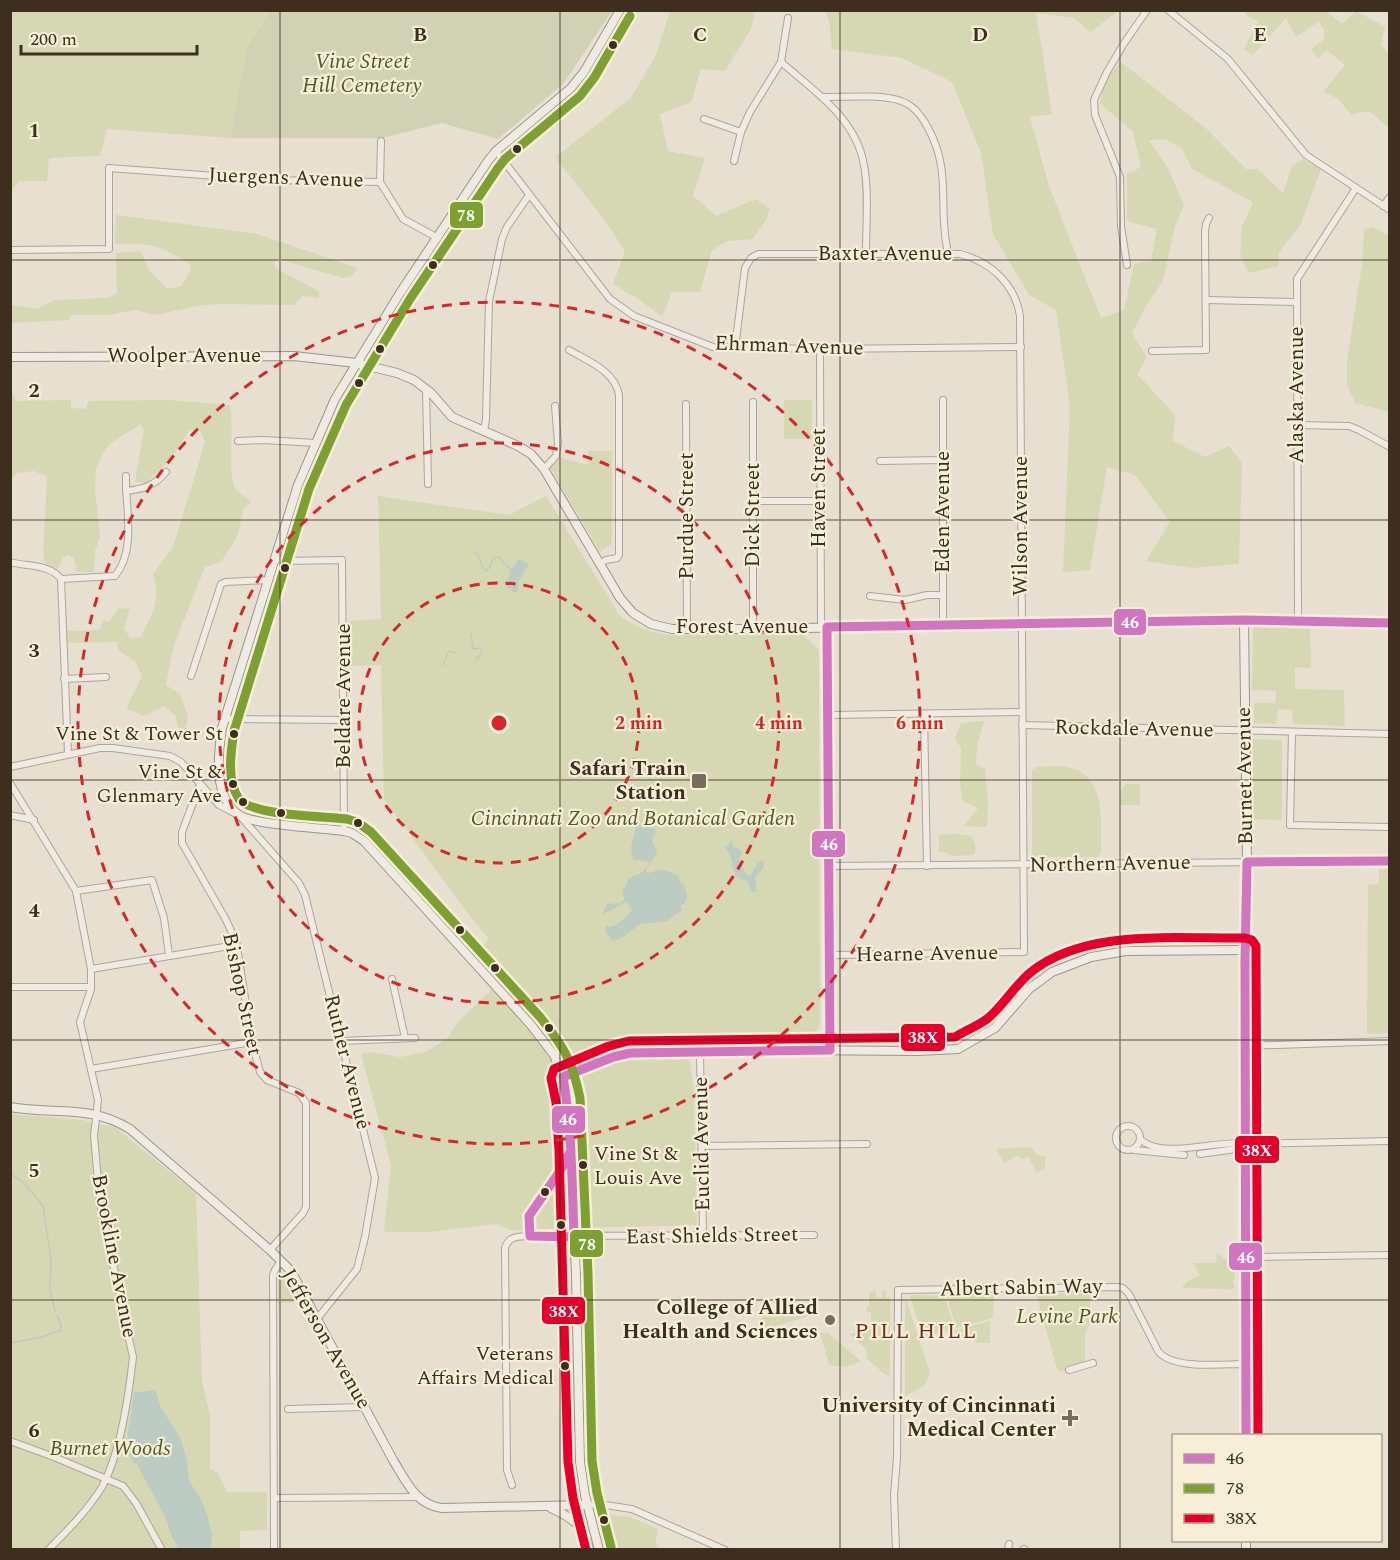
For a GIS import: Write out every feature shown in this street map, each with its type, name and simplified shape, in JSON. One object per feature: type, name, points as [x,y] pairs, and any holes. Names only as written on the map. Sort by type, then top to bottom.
[{"type":"street","points":[[599,1550],[581,1466],[579,1438],[570,1124],[563,1077],[550,1048],[364,841],[344,831],[254,821],[240,816],[229,803],[221,783],[219,762],[225,719],[298,485],[334,399],[496,151],[571,88],[584,72],[620,10]]},
{"type":"street","points":[[1127,265],[1121,226],[1120,177],[1095,115],[1094,100],[1117,55],[1147,10]]},
{"type":"street","points":[[1168,10],[1228,59],[1306,154],[1389,210]]},
{"type":"street","points":[[734,161],[741,132],[750,112],[781,62],[788,18]]},
{"type":"street","points":[[781,62],[822,97],[848,125],[861,151],[866,178],[866,253]]},
{"type":"street","points":[[822,97],[893,99],[916,110],[932,136],[941,162],[945,187],[944,235],[948,253]]},
{"type":"street","points":[[704,119],[741,132]]},
{"type":"street","points":[[380,182],[381,141]]},
{"type":"street","name":"Ehrman Avenue","points":[[496,151],[604,291],[619,306],[642,320],[713,347],[820,349],[1020,347]]},
{"type":"street","name":"Juergens Avenue","points":[[10,250],[109,249],[109,168],[271,180],[380,182],[403,219],[438,238]]},
{"type":"street","name":"Alaska Avenue","points":[[1298,620],[1298,274],[1356,188]]},
{"type":"street","points":[[484,431],[488,311],[491,290],[504,232],[530,195]]},
{"type":"street","points":[[1383,206],[1389,197]]},
{"type":"street","points":[[1152,351],[1206,350],[1205,232],[1209,218]]},
{"type":"street","name":"Baxter Avenue","points":[[735,348],[745,268],[754,255],[948,253],[976,259],[993,269],[1006,283]]},
{"type":"street","name":"Wilson Avenue","points":[[1006,283],[1019,310],[1020,347],[1024,952]]},
{"type":"street","points":[[1206,300],[1297,302]]},
{"type":"street","name":"Haven Street","points":[[820,349],[819,501],[829,715],[830,1050]]},
{"type":"street","points":[[569,350],[611,376],[618,390],[619,555],[617,558],[598,564]]},
{"type":"street","name":"Woolper Avenue","points":[[10,357],[294,356],[356,363]]},
{"type":"street","name":"Forest Avenue","points":[[356,363],[402,374],[414,380],[452,417],[525,450],[544,469],[620,598],[633,613],[651,624],[662,627],[687,629],[1021,625],[1244,620],[1389,623]]},
{"type":"street","points":[[426,390],[428,484]]},
{"type":"street","name":"Eden Avenue","points":[[943,625],[944,400]]},
{"type":"street","name":"Dick Street","points":[[753,402],[753,628]]},
{"type":"street","name":"Purdue Street","points":[[686,404],[687,629]]},
{"type":"street","points":[[544,469],[556,456],[558,443],[555,406]]},
{"type":"street","points":[[1297,425],[1349,426],[1359,429],[1389,447]]},
{"type":"street","points":[[238,441],[316,443]]},
{"type":"street","points":[[880,461],[943,460]]},
{"type":"street","points":[[126,491],[157,483],[166,472]]},
{"type":"street","points":[[61,579],[115,576],[120,570],[129,540],[126,476]]},
{"type":"street","points":[[753,501],[819,501]]},
{"type":"street","name":"Beldare Avenue","points":[[276,558],[283,561],[342,560],[344,831]]},
{"type":"street","points":[[10,562],[49,569],[56,572],[61,579],[68,754]]},
{"type":"street","points":[[191,675],[221,584],[269,580]]},
{"type":"street","points":[[870,596],[905,600],[943,595]]},
{"type":"street","name":"Burnet Avenue","points":[[1244,620],[1247,862],[1245,950],[1246,1434]]},
{"type":"street","points":[[64,679],[106,677]]},
{"type":"street","points":[[829,715],[1022,712]]},
{"type":"street","points":[[924,714],[927,866]]},
{"type":"street","points":[[225,719],[344,720]]},
{"type":"street","name":"Rockdale Avenue","points":[[1022,725],[1389,734]]},
{"type":"street","points":[[1292,732],[1290,825],[1389,827]]},
{"type":"street","name":"Ruther Avenue","points":[[10,767],[100,748],[170,756],[181,762],[219,805],[240,816],[303,889],[375,1178],[357,1269],[318,1319]]},
{"type":"street","name":"Brookline Avenue","points":[[10,783],[76,891],[91,969],[91,987],[80,1022],[98,1100],[94,1136],[100,1203],[133,1357],[119,1432],[105,1479],[81,1514],[48,1550]]},
{"type":"street","name":"Bishop Street","points":[[200,784],[182,832],[182,843],[225,918],[236,945],[257,1066],[263,1077],[299,1093],[306,1103],[306,1207],[270,1250]]},
{"type":"street","points":[[10,815],[34,820]]},
{"type":"street","name":"Northern Avenue","points":[[830,866],[1389,861]]},
{"type":"street","points":[[76,891],[152,880],[164,918],[169,955]]},
{"type":"street","points":[[91,969],[236,945]]},
{"type":"street","points":[[563,1077],[613,1057],[630,1053],[881,1051],[958,1048],[995,1028],[1039,981],[1070,963],[1126,951],[1245,950]]},
{"type":"street","name":"Hearne Avenue","points":[[830,953],[836,955],[1024,952]]},
{"type":"street","points":[[392,979],[405,1038]]},
{"type":"street","points":[[10,987],[91,987]]},
{"type":"street","points":[[342,1041],[415,1038]]},
{"type":"street","points":[[1245,1046],[1389,1041]]},
{"type":"street","points":[[91,1069],[252,1042]]},
{"type":"street","name":"Euclid Avenue","points":[[700,1051],[703,1236]]},
{"type":"street","name":"Jefferson Avenue","points":[[10,1107],[97,1114],[119,1122],[270,1250],[295,1276],[393,1460],[418,1497]]},
{"type":"street","points":[[1184,1155],[1126,1151],[1119,1147],[1116,1139],[1118,1131],[1125,1126],[1133,1127],[1139,1132],[1141,1140],[1147,1146],[1157,1147],[1204,1147],[1236,1142],[1245,1144],[1389,1141]]},
{"type":"street","points":[[1134,1150],[1141,1140]]},
{"type":"street","points":[[702,1146],[867,1144]]},
{"type":"street","points":[[1200,1154],[1236,1149],[1245,1144]]},
{"type":"street","name":"East Shields Street","points":[[512,1485],[507,1470],[505,1248],[506,1243],[513,1237],[814,1234]]},
{"type":"street","points":[[1246,1257],[1389,1255]]},
{"type":"street","points":[[274,1550],[273,1275],[281,1261]]},
{"type":"street","name":"Albert Sabin Way","points":[[896,1550],[894,1495],[897,1458],[898,1290],[1123,1288],[1130,1294],[1158,1351],[1165,1359],[1191,1363],[1245,1364]]},
{"type":"street","points":[[1069,1370],[1093,1363]]},
{"type":"street","points":[[288,1409],[364,1407]]},
{"type":"street","points":[[10,1442],[54,1457],[123,1486],[162,1550]]},
{"type":"street","points":[[275,1498],[418,1497],[431,1506],[442,1508],[598,1504],[632,1509],[725,1550]]},
{"type":"street","points":[[548,1507],[575,1521],[583,1531],[589,1550]]},
{"type":"green space","points":[[11,11],[270,11],[247,47],[230,138],[107,129],[100,156],[49,158],[47,181],[20,181],[11,190]]},
{"type":"green space","name":"Vine Street Hill Cemetery","points":[[270,11],[612,11],[564,83],[498,139],[442,123],[382,138],[230,138],[247,47]]},
{"type":"green space","points":[[670,11],[755,11],[751,29],[725,71],[701,69],[691,102],[660,114],[668,151],[705,158],[693,196],[716,216],[756,199],[770,209],[766,220],[753,239],[728,241],[712,250],[700,292],[672,292],[662,317],[640,300],[613,284],[625,251],[603,218],[555,157],[631,98],[656,55]]},
{"type":"green space","points":[[825,11],[1119,11],[1090,32],[1074,18],[1036,13],[1052,114],[1030,117],[1049,186],[1101,318],[1124,310],[1134,264],[1151,261],[1157,229],[1127,221],[1127,174],[1141,167],[1133,132],[1100,103],[1106,79],[1121,62],[1208,130],[1246,169],[1258,169],[1283,193],[1292,166],[1303,159],[1321,169],[1301,224],[1279,252],[1278,266],[1249,273],[1240,256],[1242,227],[1253,202],[1192,169],[1182,149],[1165,139],[1149,140],[1169,170],[1184,205],[1175,226],[1163,281],[1147,304],[1132,333],[1147,357],[1137,374],[1175,415],[1173,441],[1205,457],[1229,446],[1242,463],[1239,564],[1192,568],[1146,561],[1170,522],[1135,475],[1107,467],[1090,570],[1063,572],[1070,406],[1056,310],[1029,295],[993,234],[981,153],[952,82],[902,58],[832,49],[829,20]]},
{"type":"green space","points":[[1244,11],[1326,11],[1342,24],[1356,11],[1385,27],[1381,45],[1389,55],[1389,128],[1369,111],[1351,114],[1337,98],[1323,92],[1345,65],[1327,50],[1318,58],[1311,49],[1324,39],[1324,29],[1318,22],[1296,37],[1286,18],[1253,55],[1244,49],[1258,21],[1247,16]]},
{"type":"green space","points":[[116,215],[257,234],[358,268],[352,276],[343,278],[279,259],[275,261],[274,266],[277,269],[319,291],[319,298],[303,296],[294,305],[203,305],[154,315],[135,310],[109,315],[70,315],[69,320],[11,323],[11,305],[37,309],[54,300],[108,298],[117,293],[116,253],[141,251],[149,270],[167,289],[181,286],[190,272],[191,265],[163,249],[138,244],[115,244]]},
{"type":"green space","points":[[1373,227],[1389,236],[1389,412],[1355,403],[1347,384],[1347,360],[1362,265],[1364,229]]},
{"type":"green space","points":[[10,388],[16,401],[71,400],[71,408],[86,409],[88,401],[168,400],[229,405],[232,425],[233,483],[236,490],[251,502],[244,508],[237,537],[221,562],[205,567],[174,645],[166,685],[180,694],[188,717],[184,733],[177,726],[176,716],[164,706],[144,716],[126,708],[142,677],[136,662],[118,650],[117,642],[67,643],[66,631],[100,630],[103,621],[109,621],[119,608],[130,609],[124,628],[130,638],[141,637],[156,600],[153,574],[173,547],[205,442],[200,430],[189,431],[171,459],[146,483],[135,482],[144,430],[141,424],[108,445],[96,468],[95,491],[100,537],[95,551],[94,572],[77,572],[74,559],[68,555],[63,558],[58,569],[45,564],[43,554],[47,477],[34,471],[16,473],[11,480]]},
{"type":"green space","points":[[784,400],[812,400],[812,439],[784,439]]},
{"type":"green space","points":[[588,451],[612,451],[612,543],[600,552],[549,466],[557,457],[588,465]]},
{"type":"green space","name":"Cincinnati Zoo and Botanical Garden","points":[[378,496],[509,515],[546,496],[617,613],[629,622],[643,629],[673,635],[801,633],[819,650],[820,1024],[815,1034],[800,1042],[707,1043],[704,1039],[688,1040],[688,1059],[690,1060],[694,1098],[697,1225],[510,1230],[496,1224],[430,1232],[384,1232],[391,1165],[361,1054],[369,1052],[400,1057],[426,1052],[448,1038],[457,1023],[489,992],[496,975],[475,953],[489,939],[384,799],[381,665],[350,666],[350,621],[381,619]]},
{"type":"green space","points":[[1253,627],[1310,629],[1311,668],[1295,667],[1295,689],[1344,690],[1345,726],[1293,724],[1292,710],[1278,709],[1276,724],[1254,723],[1254,703],[1275,703],[1276,691],[1252,690]]},
{"type":"green space","points":[[984,721],[977,746],[976,764],[985,769],[987,827],[964,826],[978,808],[963,801],[960,784],[961,748],[955,739],[961,723]]},
{"type":"green space","points":[[1253,739],[1282,740],[1282,820],[1253,819]]},
{"type":"green space","points":[[1055,766],[1079,771],[1095,788],[1101,813],[1101,852],[1098,857],[1032,857],[1032,770],[1037,767]]},
{"type":"green space","points":[[1126,784],[1140,784],[1140,805],[1120,805],[1120,792]]},
{"type":"green space","points":[[939,835],[972,836],[976,848],[974,855],[955,856],[939,851]]},
{"type":"green space","points":[[1379,869],[1389,869],[1389,1033],[1367,1034],[1368,885],[1379,884]]},
{"type":"green space","name":"Burnet Woods","points":[[10,1114],[84,1120],[115,1127],[196,1193],[202,1381],[210,1415],[210,1469],[218,1473],[227,1492],[267,1492],[267,1530],[240,1531],[240,1549],[11,1549]]},
{"type":"green space","points":[[1030,1147],[1036,1154],[1045,1157],[1045,1168],[1037,1173],[1028,1156],[1021,1159],[1018,1155],[1004,1163],[996,1149]]},
{"type":"green space","points":[[1217,1252],[1224,1259],[1233,1260],[1235,1288],[1228,1290],[1182,1288],[1187,1282],[1200,1275],[1193,1263],[1216,1263]]},
{"type":"green space","points":[[282,1273],[300,1302],[278,1303],[278,1276]]},
{"type":"green space","points":[[876,1291],[876,1297],[882,1297],[882,1291],[887,1291],[885,1297],[890,1298],[890,1375],[886,1375],[867,1359],[866,1349],[849,1334],[871,1329],[871,1312],[867,1312],[867,1306],[869,1306],[869,1292]]},
{"type":"green space","name":"Levine Park","points":[[1090,1293],[1090,1323],[1085,1335],[1085,1361],[1082,1365],[1060,1372],[1057,1369],[1036,1294]]},
{"type":"green space","points":[[910,1295],[945,1296],[954,1329],[922,1337]]},
{"type":"green space","points":[[994,1295],[993,1318],[956,1328],[947,1296]]},
{"type":"green space","points":[[905,1296],[930,1373],[924,1386],[905,1396]]},
{"type":"green space","points":[[785,1309],[800,1312],[809,1310],[810,1316],[761,1330],[762,1310]]},
{"type":"green space","points":[[990,1321],[990,1343],[975,1343],[975,1338],[969,1338],[967,1335],[957,1338],[955,1331]]},
{"type":"green space","points":[[820,1333],[828,1333],[861,1361],[846,1367],[829,1365]]},
{"type":"green space","points":[[605,1514],[630,1517],[658,1529],[657,1549],[609,1549],[601,1520]]},
{"type":"shaded area","points":[[519,559],[529,564],[518,582],[518,591],[515,593],[506,587],[511,570]]},
{"type":"shaded area","points":[[645,823],[655,829],[656,833],[652,840],[657,853],[646,872],[664,870],[678,876],[687,894],[686,901],[681,906],[682,910],[667,921],[640,924],[623,937],[612,941],[605,931],[606,926],[614,926],[632,910],[626,902],[602,915],[607,904],[621,903],[624,899],[622,889],[625,888],[628,879],[643,872],[650,862],[633,859],[631,847],[636,826]]},
{"type":"shaded area","points":[[732,840],[733,847],[743,853],[738,858],[745,873],[750,876],[757,864],[763,860],[764,867],[755,878],[757,891],[751,892],[748,882],[739,878],[734,871],[730,854],[724,847]]},
{"type":"shaded area","points":[[153,1390],[156,1392],[160,1406],[181,1439],[189,1481],[201,1499],[208,1518],[212,1535],[211,1549],[179,1549],[165,1516],[136,1463],[134,1465],[126,1447],[134,1393]]},
{"type":"waterway","points":[[475,553],[478,554],[482,567],[486,571],[491,566],[493,558],[499,557],[511,570]]},
{"type":"waterway","points":[[471,634],[473,649],[481,648],[482,653],[476,659]]},
{"type":"waterway","points":[[443,665],[449,651],[456,653]]},
{"type":"waterway","points":[[10,1173],[26,1185],[43,1206],[51,1260],[50,1290],[55,1311]]},
{"type":"waterway","points":[[10,1343],[42,1337],[61,1330],[57,1315]]},
{"type":"transit line","name":"78","points":[[611,1547],[597,1493],[592,1461],[588,1274],[580,1098],[566,1054],[540,1017],[371,832],[357,822],[347,819],[273,812],[247,805],[239,799],[235,791],[231,765],[234,731],[309,489],[346,405],[410,299],[498,168],[505,159],[580,96],[594,78],[630,16]]},
{"type":"transit line","name":"46","points":[[571,1150],[562,1168],[529,1216],[530,1236],[574,1237],[572,1177],[571,1157],[570,1137],[563,1077],[613,1057],[630,1053],[830,1050],[827,627],[1244,620],[1390,623]]},
{"type":"transit line","name":"46","points":[[1246,1434],[1245,960],[1247,862],[1390,861]]},
{"type":"transit line","name":"38X","points":[[586,1550],[573,1498],[568,1462],[559,1151],[556,1102],[551,1078],[554,1069],[609,1046],[629,1041],[955,1037],[987,1019],[1031,972],[1053,958],[1078,948],[1105,942],[1162,938],[1245,938],[1252,940],[1256,946],[1258,1434]]},
{"type":"place","name":"Vine St & Tower St","points":[[234,734]]},
{"type":"place","name":"Safari Train Station","points":[[699,781]]},
{"type":"place","name":"Vine St & Glenmary Ave","points":[[233,784]]},
{"type":"place","name":"Vine St & Louis Ave","points":[[583,1165]]},
{"type":"place","name":"College of Allied Health and Sciences","points":[[830,1320]]},
{"type":"place","name":"Veterans Affairs Medical","points":[[565,1366]]},
{"type":"place","name":"University of Cincinnati Medical Center","points":[[1070,1418]]},
{"type":"district","name":"PILL HILL","points":[[916,1331]]}]
